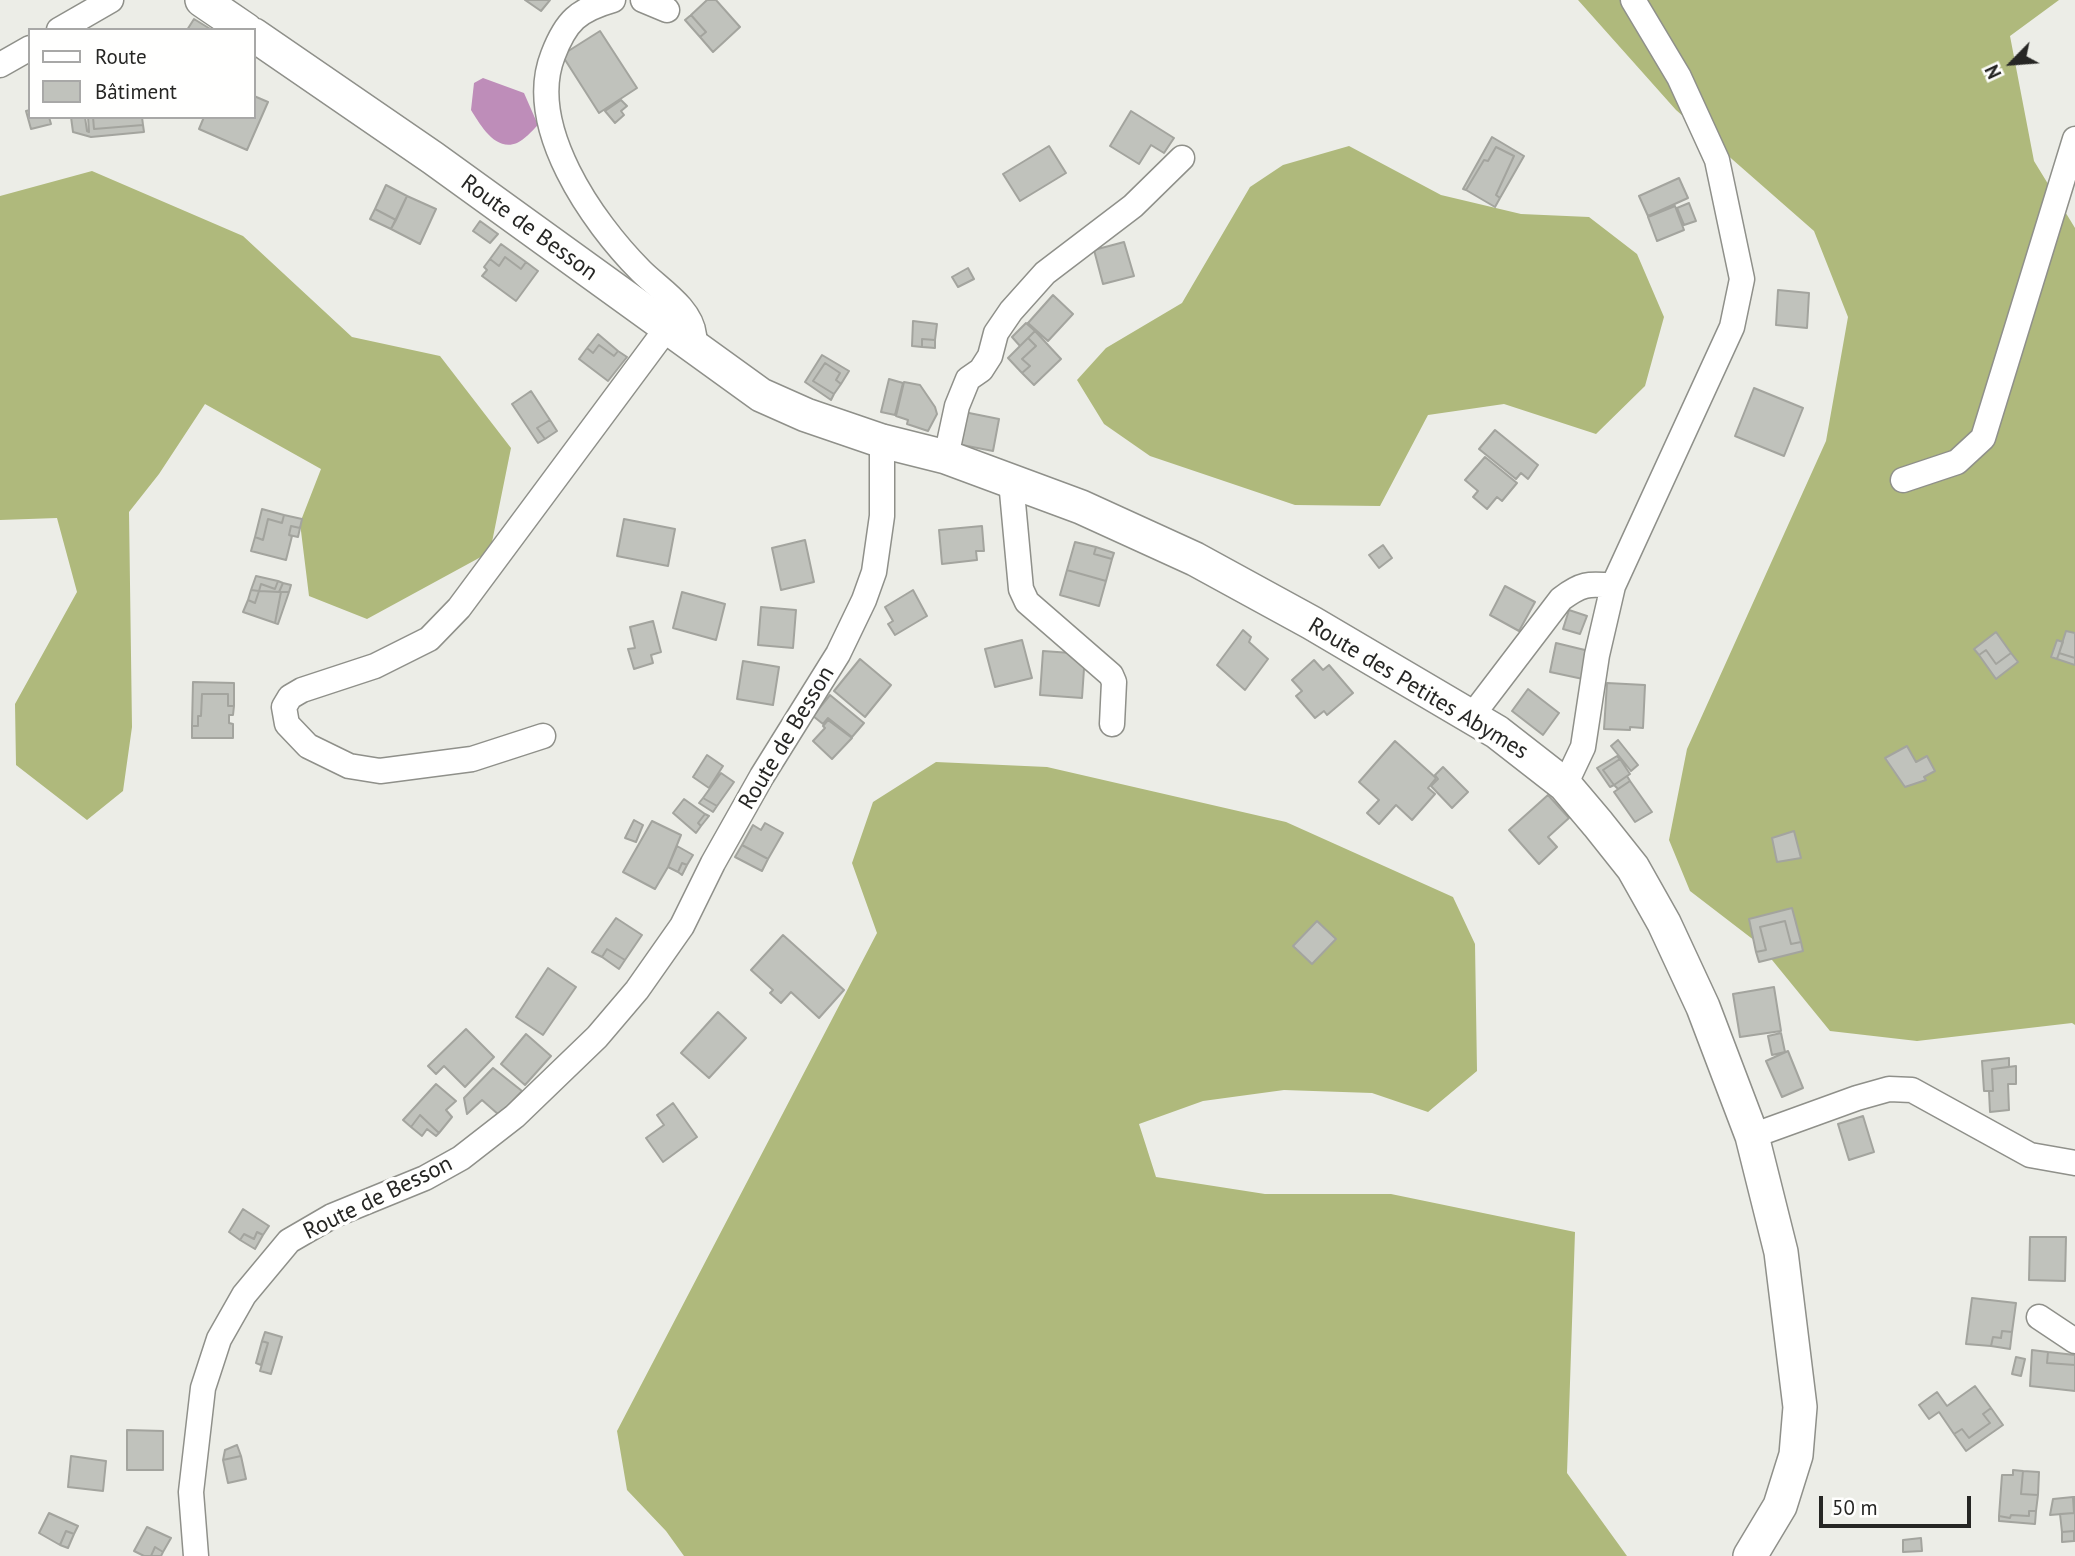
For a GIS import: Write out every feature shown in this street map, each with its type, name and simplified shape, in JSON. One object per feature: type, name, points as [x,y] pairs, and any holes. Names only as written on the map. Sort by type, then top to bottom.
[{"type":"main road","points":[[202,0],[243,28]]},
{"type":"main road","name":"Route de Besson","points":[[256,36],[433,158],[761,395],[806,415],[882,441]]},
{"type":"main road","name":"Route des Petites Abymes","points":[[882,441],[946,457],[1081,507],[1195,559],[1288,610],[1471,716],[1533,759],[1565,785],[1633,868],[1664,923],[1703,1007],[1752,1136],[1782,1252],[1800,1407],[1797,1455],[1780,1506],[1750,1556]]},
{"type":"street","points":[[62,28],[111,0]]},
{"type":"street","points":[[542,736],[472,759],[380,771],[349,766],[308,746],[287,724],[284,707],[290,697],[302,690],[375,666],[429,639],[459,608],[676,335],[694,335],[693,324],[681,308],[616,247],[576,190],[560,155],[547,106],[546,72],[559,40],[577,14],[613,0]]},
{"type":"street","points":[[643,0],[667,10]]},
{"type":"street","points":[[1565,785],[1583,747],[1597,655],[1613,586],[1732,327],[1742,279],[1717,160],[1679,77],[1633,0]]},
{"type":"street","points":[[0,65],[28,49]]},
{"type":"street","points":[[1903,480],[1957,462],[1983,438],[2075,139]]},
{"type":"street","points":[[946,457],[957,406],[968,379],[981,370],[990,356],[996,333],[1011,311],[1045,273],[1133,206],[1182,158]]},
{"type":"street","name":"Route de Besson","points":[[196,1556],[191,1492],[203,1388],[219,1339],[244,1295],[289,1241],[331,1216],[425,1178],[461,1158],[515,1116],[597,1037],[637,990],[682,926],[713,863],[762,776],[838,653],[864,600],[874,572],[882,516],[882,441]]},
{"type":"street","points":[[1011,481],[1021,589],[1027,602],[1111,675],[1114,682],[1112,724]]},
{"type":"street","points":[[1471,716],[1561,599],[1580,585],[1613,586]]},
{"type":"street","points":[[1752,1136],[1857,1098],[1889,1089],[1912,1090],[2029,1155],[2075,1163]]},
{"type":"street","points":[[2039,1317],[2075,1341]]},
{"type":"green space","points":[[1578,0],[2059,0],[2010,36],[2034,161],[2075,228],[2075,1025],[2072,1023],[1917,1041],[1830,1031],[1759,944],[1690,891],[1669,840],[1687,749],[1826,441],[1848,317],[1814,231],[1676,110]]},
{"type":"green space","points":[[1349,146],[1441,195],[1521,214],[1589,217],[1637,254],[1664,317],[1645,386],[1596,434],[1504,404],[1428,415],[1380,506],[1295,505],[1150,456],[1104,424],[1077,380],[1106,348],[1182,303],[1250,187],[1283,165]]},
{"type":"green space","points":[[92,171],[243,236],[352,337],[440,356],[511,448],[490,552],[367,619],[309,596],[300,523],[321,469],[205,404],[159,474],[129,512],[132,727],[123,791],[87,820],[16,765],[15,704],[77,592],[57,518],[0,520],[0,196]]},
{"type":"green space","points":[[936,762],[1047,767],[1286,822],[1453,897],[1475,944],[1477,1071],[1428,1112],[1372,1093],[1284,1090],[1203,1101],[1139,1124],[1156,1177],[1265,1194],[1391,1194],[1575,1232],[1567,1473],[1627,1556],[684,1556],[666,1531],[627,1490],[617,1431],[877,933],[852,863],[873,802]]},
{"type":"shaded area","points":[[483,78],[524,93],[538,125],[520,142],[509,145],[495,140],[471,110],[474,83]]},
{"type":"building","points":[[525,0],[550,0],[541,11]]},
{"type":"building","points":[[707,0],[716,0],[740,27],[713,52],[700,37],[706,32],[691,15]]},
{"type":"building","points":[[691,15],[706,32],[700,37],[685,20]]},
{"type":"building","points":[[194,19],[209,28],[188,28]]},
{"type":"building","points":[[600,31],[637,88],[599,113],[562,55]]},
{"type":"building","points":[[256,97],[268,102],[247,150],[199,129],[203,119],[256,119]]},
{"type":"building","points":[[621,100],[627,106],[621,111],[624,115],[615,123],[605,111]]},
{"type":"building","points":[[1131,111],[1174,138],[1164,153],[1151,145],[1139,164],[1110,146]]},
{"type":"building","points":[[28,119],[50,119],[51,124],[31,129]]},
{"type":"building","points":[[71,119],[85,119],[89,132],[88,119],[93,119],[94,129],[143,125],[144,132],[91,137],[73,132]]},
{"type":"building","points":[[93,119],[142,119],[143,125],[94,129]]},
{"type":"building","points":[[1492,137],[1524,156],[1500,198],[1496,195],[1514,156],[1496,147],[1488,161],[1484,160],[1466,190],[1463,189]]},
{"type":"building","points":[[1049,146],[1066,173],[1020,201],[1003,174]]},
{"type":"building","points":[[1496,147],[1514,156],[1496,195],[1500,198],[1495,207],[1466,190],[1484,160],[1488,161]]},
{"type":"building","points":[[1679,178],[1688,198],[1648,216],[1639,196]]},
{"type":"building","points":[[386,185],[407,196],[396,220],[375,209]]},
{"type":"building","points":[[407,196],[436,209],[420,244],[391,229]]},
{"type":"building","points":[[1689,203],[1696,221],[1684,225],[1677,208]]},
{"type":"building","points":[[1675,206],[1684,230],[1657,241],[1648,217]]},
{"type":"building","points":[[375,209],[396,220],[391,229],[370,219]]},
{"type":"building","points":[[480,221],[498,234],[490,243],[473,231]]},
{"type":"building","points":[[1124,242],[1134,276],[1103,284],[1094,250]]},
{"type":"building","points":[[501,244],[526,262],[521,269],[505,257],[499,266],[490,259]]},
{"type":"building","points":[[505,257],[521,269],[526,262],[538,271],[516,301],[482,276],[490,259],[499,266]]},
{"type":"building","points":[[968,268],[974,279],[958,287],[952,277]]},
{"type":"building","points":[[1778,290],[1809,293],[1807,328],[1776,325]]},
{"type":"building","points":[[1053,295],[1073,314],[1048,341],[1028,323]]},
{"type":"building","points":[[913,321],[937,324],[935,340],[922,339],[922,347],[912,346]]},
{"type":"building","points":[[1026,323],[1035,331],[1020,346],[1012,337]]},
{"type":"building","points":[[1035,331],[1061,359],[1034,385],[1022,373],[1030,366],[1022,359],[1036,346],[1028,338]]},
{"type":"building","points":[[598,334],[618,351],[614,356],[599,345],[593,353],[587,348]]},
{"type":"building","points":[[1028,338],[1036,346],[1022,359],[1030,366],[1022,373],[1008,358]]},
{"type":"building","points":[[922,339],[935,340],[935,348],[922,347]]},
{"type":"building","points":[[599,345],[614,356],[618,351],[627,357],[608,381],[579,359],[587,348],[593,353]]},
{"type":"building","points":[[822,355],[849,371],[841,384],[836,380],[840,373],[825,363],[813,381],[834,394],[831,400],[805,382]]},
{"type":"building","points":[[825,363],[840,373],[836,380],[841,384],[834,394],[813,381]]},
{"type":"building","points":[[889,379],[903,383],[895,415],[881,412]]},
{"type":"building","points":[[904,382],[920,385],[935,407],[937,414],[928,431],[907,424],[908,420],[896,416]]},
{"type":"building","points":[[1754,388],[1803,408],[1784,456],[1735,436]]},
{"type":"building","points":[[531,391],[550,420],[537,428],[545,439],[538,443],[512,404]]},
{"type":"building","points":[[964,412],[999,419],[993,451],[957,444]]},
{"type":"building","points":[[550,420],[557,431],[545,439],[537,428]]},
{"type":"building","points":[[1495,430],[1538,465],[1528,479],[1521,473],[1516,479],[1479,449]]},
{"type":"building","points":[[1485,457],[1517,483],[1502,501],[1497,497],[1487,509],[1473,497],[1478,491],[1465,480]]},
{"type":"building","points":[[262,509],[284,515],[282,523],[268,519],[263,540],[255,537]]},
{"type":"building","points":[[284,515],[302,519],[300,528],[291,526],[289,535],[292,536],[286,560],[251,551],[255,537],[263,540],[268,519],[282,523]]},
{"type":"building","points":[[624,519],[675,529],[668,566],[617,556]]},
{"type":"building","points":[[291,526],[300,528],[298,537],[289,535]]},
{"type":"building","points":[[982,526],[984,551],[976,551],[977,560],[942,564],[939,530]]},
{"type":"building","points":[[805,540],[814,582],[781,590],[772,548]]},
{"type":"building","points":[[1075,542],[1096,547],[1094,554],[1112,559],[1106,581],[1067,570]]},
{"type":"building","points":[[1383,545],[1392,558],[1379,568],[1369,555]]},
{"type":"building","points":[[1096,547],[1114,553],[1112,559],[1094,554]]},
{"type":"building","points":[[1067,570],[1106,581],[1099,606],[1060,595]]},
{"type":"building","points":[[256,576],[278,581],[275,589],[261,584],[259,591],[251,590]]},
{"type":"building","points":[[278,581],[283,583],[279,592],[259,591],[261,584],[275,589]]},
{"type":"building","points":[[283,583],[291,585],[289,592],[279,592]]},
{"type":"building","points":[[1505,586],[1535,602],[1519,631],[1490,615]]},
{"type":"building","points":[[251,590],[259,591],[255,603],[248,600]]},
{"type":"building","points":[[913,590],[927,616],[895,635],[888,624],[893,621],[885,607]]},
{"type":"building","points":[[259,591],[281,592],[275,623],[243,612],[248,600],[255,603]]},
{"type":"building","points":[[281,592],[289,592],[278,624],[275,623]]},
{"type":"building","points":[[682,592],[725,604],[716,640],[673,628]]},
{"type":"building","points":[[761,607],[796,610],[793,648],[758,645]]},
{"type":"building","points":[[1569,610],[1587,616],[1580,634],[1563,629]]},
{"type":"building","points":[[653,621],[661,652],[651,655],[653,663],[634,669],[628,649],[635,648],[630,627]]},
{"type":"building","points":[[1243,630],[1251,637],[1249,642],[1268,659],[1245,690],[1217,665]]},
{"type":"building","points":[[2066,631],[2075,633],[2075,658],[2059,653]]},
{"type":"building","points":[[1996,632],[2011,653],[1996,664],[1986,650],[1979,655],[1974,649]]},
{"type":"building","points":[[1022,640],[1032,678],[995,687],[985,649]]},
{"type":"building","points":[[2057,640],[2063,642],[2057,659],[2051,657]]},
{"type":"building","points":[[1556,643],[1589,651],[1583,679],[1550,672]]},
{"type":"building","points":[[1986,650],[1996,664],[2011,653],[2018,662],[1996,679],[1979,655]]},
{"type":"building","points":[[1043,651],[1085,654],[1082,698],[1040,695]]},
{"type":"building","points":[[2059,653],[2075,658],[2075,665],[2057,659]]},
{"type":"building","points":[[860,659],[891,685],[865,717],[834,691]]},
{"type":"building","points":[[1314,660],[1323,670],[1329,665],[1353,693],[1327,715],[1324,711],[1315,718],[1296,696],[1302,691],[1292,680]]},
{"type":"building","points":[[743,661],[779,667],[773,705],[737,699]]},
{"type":"building","points":[[193,682],[234,683],[234,706],[228,706],[228,694],[202,694],[198,726],[192,726]]},
{"type":"building","points":[[1607,683],[1645,685],[1643,728],[1604,729]]},
{"type":"building","points":[[1528,689],[1559,713],[1543,735],[1512,711]]},
{"type":"building","points":[[202,694],[228,694],[228,706],[234,706],[233,715],[229,715],[229,723],[233,724],[233,738],[192,738],[192,726],[198,726],[198,716],[201,716]]},
{"type":"building","points":[[830,695],[864,723],[852,737],[828,718],[823,724],[813,716]]},
{"type":"building","points":[[828,720],[852,738],[832,759],[813,741],[825,728],[823,726]]},
{"type":"building","points":[[1618,740],[1638,765],[1631,771],[1611,746]]},
{"type":"building","points":[[1395,741],[1436,778],[1428,788],[1435,794],[1412,820],[1396,805],[1379,824],[1367,813],[1379,800],[1359,782]]},
{"type":"building","points":[[1907,746],[1916,762],[1927,756],[1935,771],[1924,777],[1926,780],[1905,787],[1885,758]]},
{"type":"building","points":[[707,755],[723,766],[709,788],[693,777]]},
{"type":"building","points":[[1617,756],[1620,759],[1603,770],[1614,785],[1610,787],[1597,768]]},
{"type":"building","points":[[1620,759],[1630,774],[1614,785],[1603,770]]},
{"type":"building","points":[[1443,767],[1468,792],[1452,808],[1431,786],[1438,779],[1435,775]]},
{"type":"building","points":[[721,773],[734,782],[717,806],[703,798]]},
{"type":"building","points":[[1627,776],[1630,781],[1618,789],[1614,785]]},
{"type":"building","points":[[1630,781],[1652,812],[1635,822],[1614,792]]},
{"type":"building","points":[[1548,795],[1569,818],[1548,837],[1557,847],[1539,864],[1509,830]]},
{"type":"building","points":[[703,798],[717,806],[713,812],[699,803]]},
{"type":"building","points":[[684,799],[705,814],[698,823],[701,826],[696,833],[673,813]]},
{"type":"building","points":[[705,814],[709,816],[701,826],[698,823]]},
{"type":"building","points":[[634,820],[643,825],[636,842],[625,838]]},
{"type":"building","points":[[652,821],[681,835],[668,867],[655,889],[623,872]]},
{"type":"building","points":[[765,823],[783,833],[768,859],[742,845],[753,825],[761,830]]},
{"type":"building","points":[[1794,831],[1801,858],[1777,862],[1772,838]]},
{"type":"building","points":[[742,845],[768,859],[762,871],[735,857]]},
{"type":"building","points":[[677,846],[693,855],[687,865],[682,863],[678,872],[668,867]]},
{"type":"building","points":[[682,863],[687,865],[682,875],[678,872]]},
{"type":"building","points":[[1792,908],[1801,942],[1791,944],[1785,921],[1760,927],[1766,950],[1756,952],[1749,919]]},
{"type":"building","points":[[616,918],[642,935],[625,960],[607,949],[602,957],[592,952]]},
{"type":"building","points":[[1317,921],[1336,939],[1312,964],[1293,946]]},
{"type":"building","points":[[1785,921],[1791,944],[1801,942],[1803,951],[1759,962],[1756,952],[1766,950],[1760,927]]},
{"type":"building","points":[[783,935],[844,990],[819,1018],[791,992],[781,1003],[770,993],[773,990],[751,970]]},
{"type":"building","points":[[607,949],[625,960],[619,969],[602,957]]},
{"type":"building","points":[[548,968],[576,987],[543,1035],[516,1017]]},
{"type":"building","points":[[1774,987],[1781,1031],[1740,1037],[1733,994]]},
{"type":"building","points":[[718,1012],[746,1038],[709,1078],[681,1053]]},
{"type":"building","points":[[466,1029],[494,1057],[465,1087],[444,1066],[436,1074],[428,1066]]},
{"type":"building","points":[[1781,1033],[1785,1052],[1772,1055],[1768,1036]]},
{"type":"building","points":[[526,1034],[551,1056],[525,1085],[501,1064]]},
{"type":"building","points":[[1788,1051],[1803,1088],[1782,1097],[1766,1061]]},
{"type":"building","points":[[2009,1058],[2009,1067],[1992,1069],[1993,1091],[1984,1091],[1982,1061]]},
{"type":"building","points":[[2016,1066],[2016,1084],[2008,1084],[2009,1110],[1990,1112],[1992,1069]]},
{"type":"building","points":[[493,1068],[522,1091],[499,1115],[482,1100],[467,1114],[464,1098]]},
{"type":"building","points":[[436,1084],[456,1101],[446,1110],[452,1117],[439,1133],[420,1115],[411,1127],[403,1120]]},
{"type":"building","points":[[673,1103],[697,1137],[663,1162],[646,1138],[664,1125],[657,1115]]},
{"type":"building","points":[[420,1115],[439,1133],[436,1136],[427,1129],[422,1136],[411,1127]]},
{"type":"building","points":[[1863,1116],[1874,1152],[1849,1160],[1838,1124]]},
{"type":"building","points":[[243,1209],[269,1226],[263,1235],[257,1232],[254,1239],[244,1234],[240,1240],[229,1232]]},
{"type":"building","points":[[257,1232],[263,1235],[255,1249],[240,1240],[244,1234],[254,1239]]},
{"type":"building","points":[[2030,1237],[2066,1237],[2065,1281],[2029,1280]]},
{"type":"building","points":[[1972,1298],[2016,1303],[2012,1332],[2002,1331],[2001,1338],[1993,1337],[1991,1346],[1966,1344]]},
{"type":"building","points":[[2002,1331],[2012,1332],[2010,1349],[1991,1346],[1993,1337],[2001,1338]]},
{"type":"building","points":[[265,1332],[282,1337],[271,1374],[260,1371],[268,1343],[262,1341]]},
{"type":"building","points":[[262,1341],[268,1343],[261,1365],[256,1363]]},
{"type":"building","points":[[2032,1350],[2048,1352],[2047,1363],[2075,1365],[2075,1391],[2030,1386]]},
{"type":"building","points":[[2048,1352],[2075,1355],[2075,1365],[2047,1363]]},
{"type":"building","points":[[2016,1357],[2025,1359],[2021,1376],[2012,1374]]},
{"type":"building","points":[[1975,1386],[1991,1408],[1983,1414],[1990,1423],[1969,1438],[1962,1429],[1954,1434],[1939,1412],[1929,1419],[1919,1405],[1937,1392],[1947,1406]]},
{"type":"building","points":[[1991,1408],[2003,1425],[1966,1451],[1954,1434],[1962,1429],[1969,1438],[1990,1423],[1983,1414]]},
{"type":"building","points":[[127,1430],[163,1431],[163,1470],[127,1470]]},
{"type":"building","points":[[237,1445],[241,1456],[223,1460],[225,1450]]},
{"type":"building","points":[[71,1456],[106,1461],[103,1491],[68,1487]]},
{"type":"building","points":[[241,1456],[246,1479],[228,1483],[223,1460]]},
{"type":"building","points":[[2013,1470],[2023,1471],[2021,1494],[2038,1495],[2036,1511],[2029,1511],[2029,1516],[1999,1516],[2002,1475],[2013,1475]]},
{"type":"building","points":[[2023,1471],[2039,1472],[2038,1495],[2021,1494]]},
{"type":"building","points":[[2073,1497],[2074,1513],[2050,1515],[2053,1499]]},
{"type":"building","points":[[2075,1497],[2075,1541],[2074,1531],[2062,1532],[2060,1514],[2074,1513]]},
{"type":"building","points":[[2029,1511],[2036,1511],[2035,1524],[1999,1521],[1999,1516],[2029,1516]]},
{"type":"building","points":[[49,1513],[78,1526],[74,1534],[66,1531],[60,1545],[39,1533]]},
{"type":"building","points":[[147,1527],[171,1538],[163,1552],[155,1547],[151,1556],[134,1551]]},
{"type":"building","points":[[66,1531],[74,1534],[68,1548],[60,1545]]},
{"type":"building","points":[[2074,1531],[2074,1541],[2062,1542],[2062,1532]]},
{"type":"building","points":[[1921,1538],[1922,1551],[1903,1552],[1903,1540]]},
{"type":"building","points":[[155,1547],[163,1552],[161,1556],[151,1556]]}]
